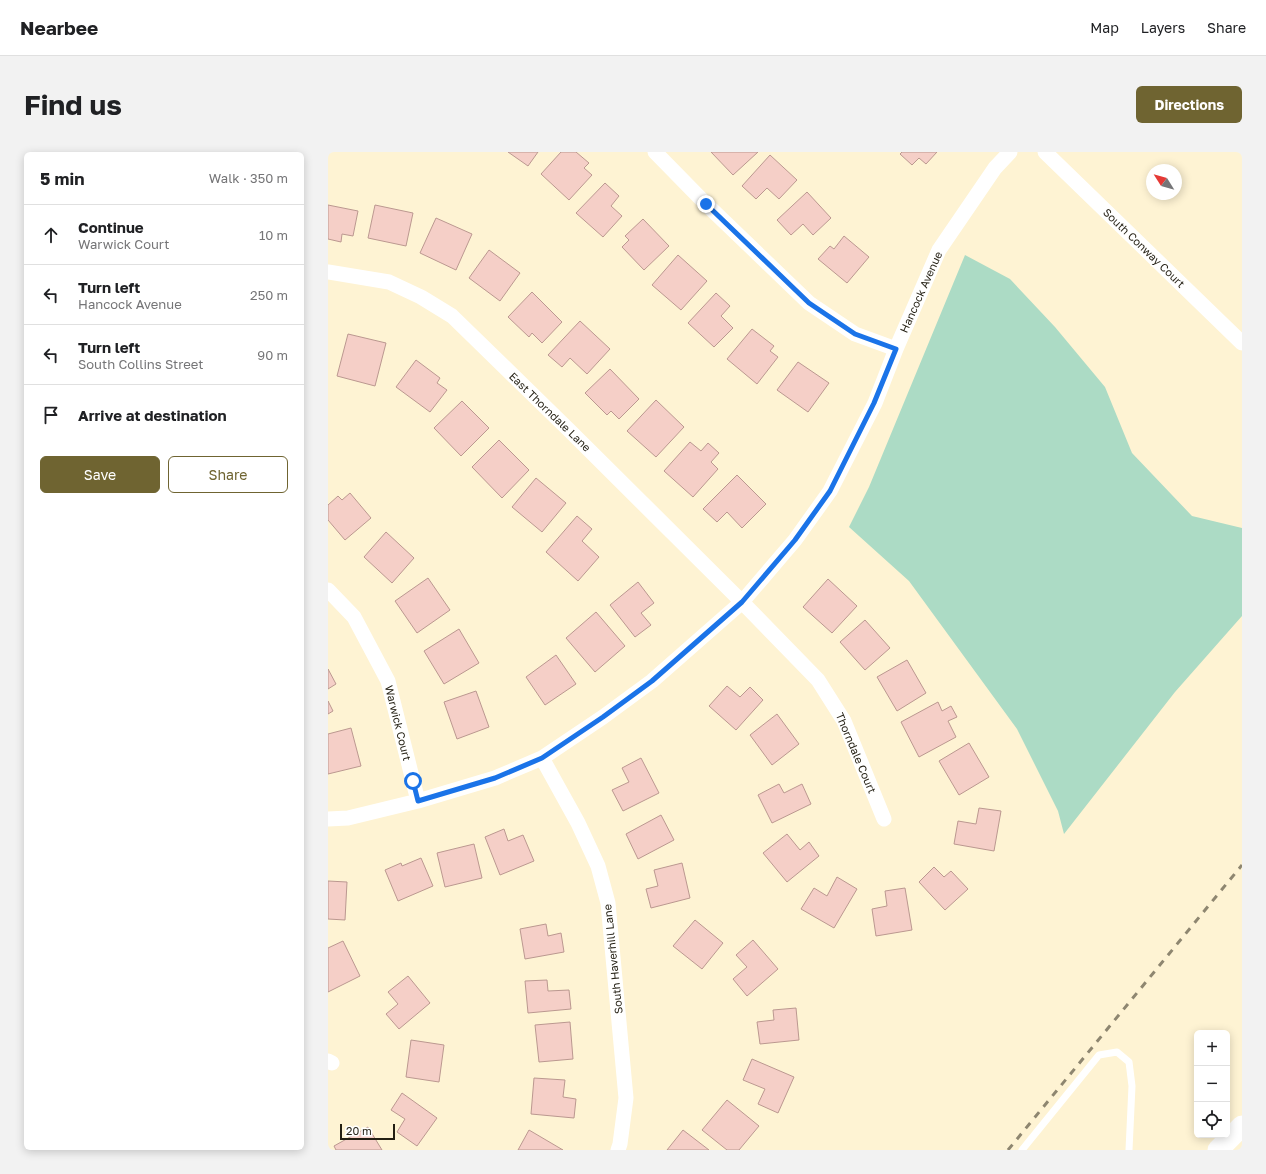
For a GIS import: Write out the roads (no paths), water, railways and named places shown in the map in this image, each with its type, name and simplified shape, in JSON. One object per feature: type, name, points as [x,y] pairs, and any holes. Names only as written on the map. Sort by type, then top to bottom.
[{"type":"main road","points":[[1218,1150],[1242,1126]]},
{"type":"street","points":[[655,152],[706,204],[809,303],[855,334],[896,349]]},
{"type":"street","name":"Hancock Avenue","points":[[328,819],[348,818],[418,801],[495,778],[542,758],[603,717],[652,681],[742,602],[795,540],[830,491],[874,403],[939,250],[995,168],[1010,152]]},
{"type":"street","name":"South Conway Court","points":[[1045,152],[1242,343]]},
{"type":"street","name":"East Thorndale Lane","points":[[328,272],[389,282],[421,296],[452,316],[742,602]]},
{"type":"street","name":"Warwick Court","points":[[328,590],[354,617],[388,681],[418,801]]},
{"type":"street","name":"Thorndale Court","points":[[742,602],[818,680],[844,721],[884,819]]},
{"type":"street","name":"South Haverhill Lane","points":[[542,758],[582,830],[598,866],[608,903],[626,1098],[618,1150]]},
{"type":"lane","points":[[1022,1150],[1099,1055],[1117,1052],[1129,1062],[1132,1086],[1129,1150]]},
{"type":"railway","points":[[1008,1150],[1242,865]]}]
